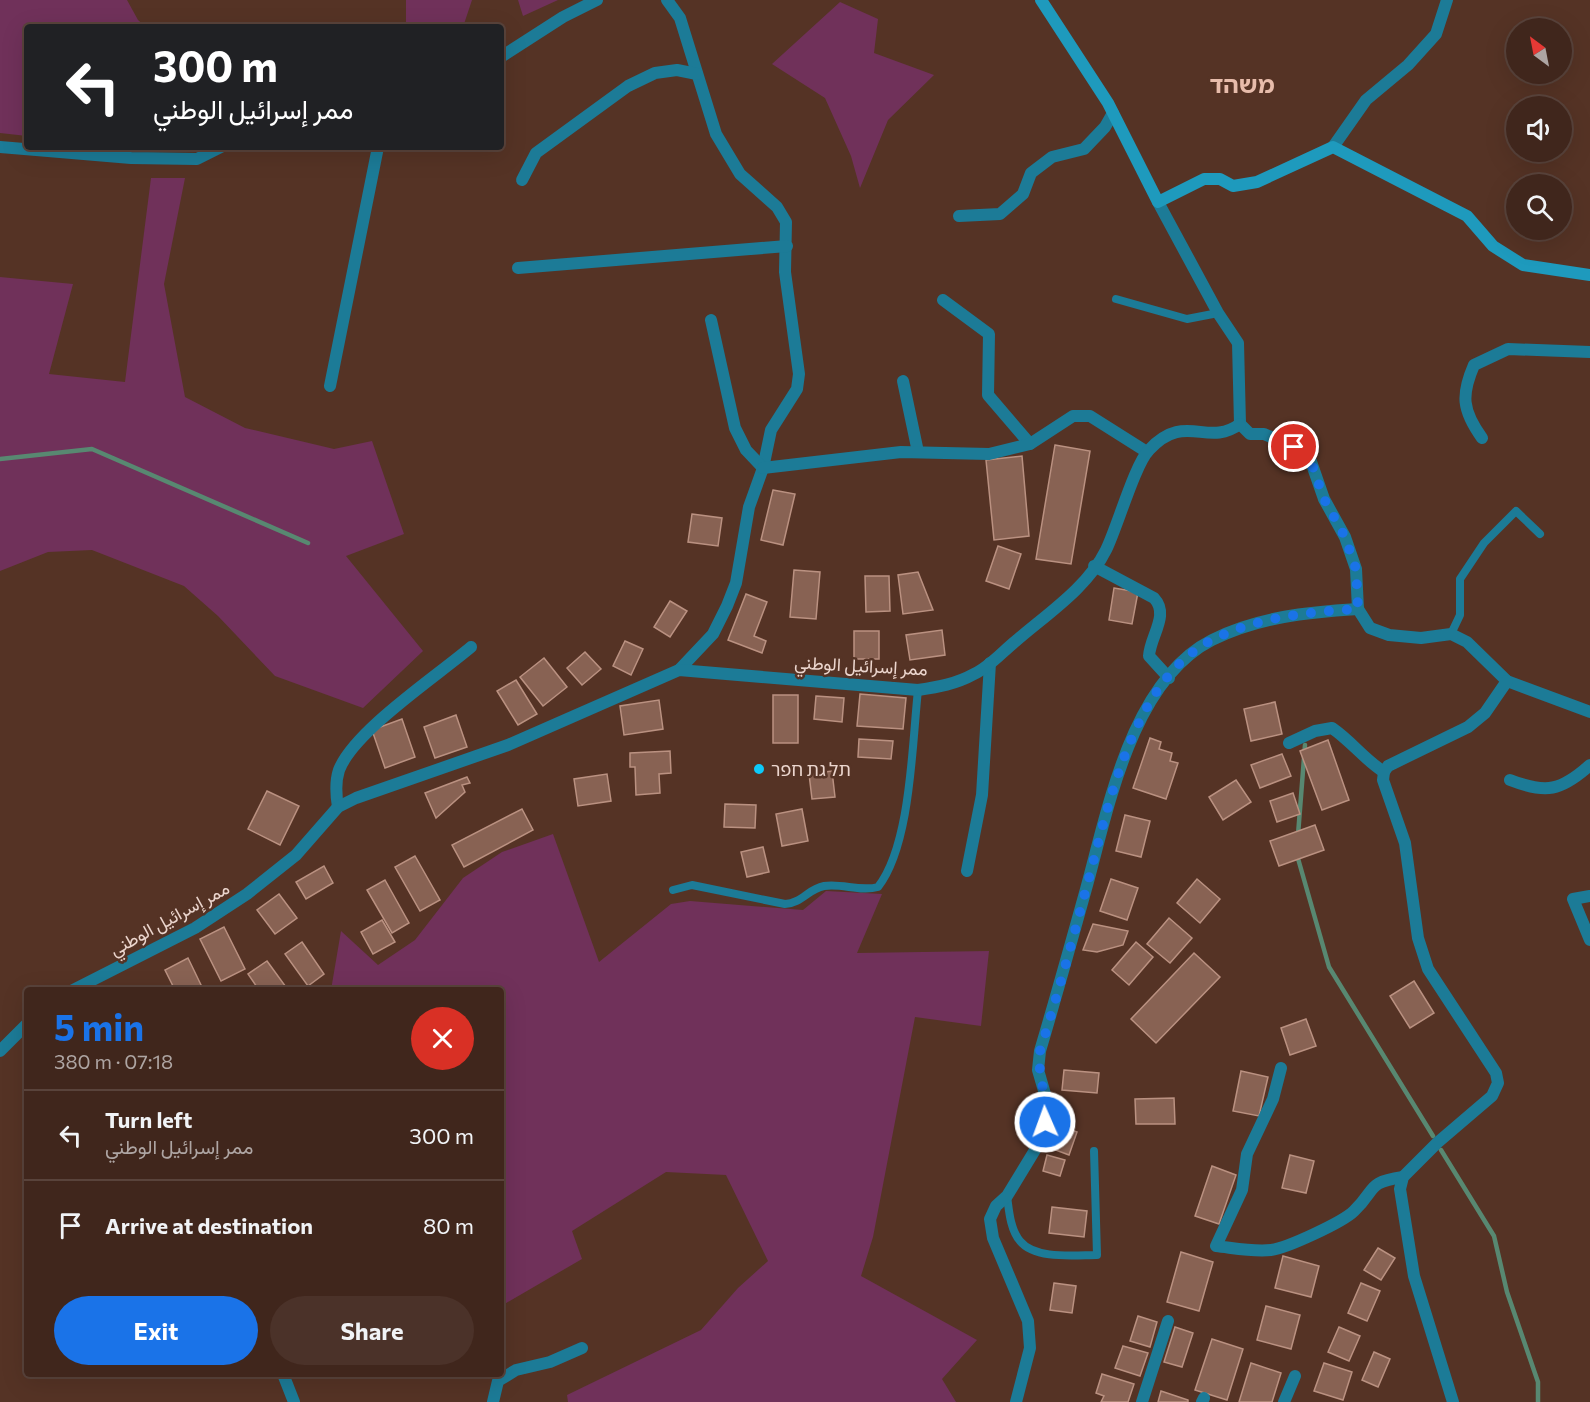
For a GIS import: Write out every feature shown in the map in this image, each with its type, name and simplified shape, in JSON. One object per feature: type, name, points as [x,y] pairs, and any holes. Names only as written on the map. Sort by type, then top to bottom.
[{"type":"street","points":[[504,55],[563,17],[597,0]]},
{"type":"street","points":[[667,0],[671,2],[680,18],[716,134],[740,174],[777,207],[786,222],[785,272],[800,374],[797,389],[771,430],[763,468],[749,507],[736,583],[727,606],[713,634],[679,670]]},
{"type":"street","points":[[1041,0],[1113,113],[1218,313],[1238,343],[1240,424],[1250,434],[1264,434],[1308,453],[1324,499],[1345,537],[1356,569],[1358,609],[1370,628],[1389,635],[1421,638],[1451,634],[1467,642],[1507,681],[1590,712]]},
{"type":"street","points":[[1158,202],[1204,179],[1220,179],[1233,186],[1257,182],[1332,147],[1366,100],[1408,65],[1436,34],[1447,0]]},
{"type":"street","points":[[522,180],[536,153],[628,86],[655,73],[677,70],[697,74]]},
{"type":"street","points":[[959,216],[1000,214],[1023,194],[1031,173],[1052,157],[1084,149],[1105,127],[1113,113]]},
{"type":"street","points":[[0,147],[24,149]]},
{"type":"street","points":[[1332,147],[1467,216],[1493,246],[1523,264],[1590,275]]},
{"type":"street","points":[[36,150],[131,158],[197,159],[215,150]]},
{"type":"street","points":[[330,386],[377,150]]},
{"type":"street","points":[[518,268],[787,246]]},
{"type":"street","points":[[943,300],[989,334],[988,395],[1030,444]]},
{"type":"street","points":[[711,320],[735,428],[746,450],[763,468]]},
{"type":"street","points":[[1482,438],[1470,421],[1465,403],[1466,385],[1474,365],[1508,349],[1590,352]]},
{"type":"street","points":[[903,381],[918,452]]},
{"type":"street","points":[[763,468],[901,452],[989,454],[1030,444],[1072,416],[1090,416],[1147,452]]},
{"type":"street","name":"ممر إسرائيل الوطني","points":[[79,987],[195,928],[247,894],[296,855],[338,807],[356,798],[508,745],[679,670],[918,690],[950,685],[977,673],[1077,587],[1105,552],[1147,452],[1160,439],[1177,431],[1192,429],[1218,434],[1228,432],[1240,424]]},
{"type":"street","points":[[1094,566],[1154,598],[1161,605],[1162,614],[1150,645],[1149,656],[1169,678]]},
{"type":"street","points":[[1016,1402],[1030,1348],[1028,1321],[993,1238],[990,1219],[996,1206],[1007,1196],[1035,1150],[1045,1122],[1047,1101],[1038,1070],[1040,1051],[1112,790],[1128,744],[1169,678],[1186,659],[1211,640],[1247,626],[1310,612],[1358,609]]},
{"type":"street","points":[[338,807],[336,786],[339,770],[352,747],[368,730],[471,647]]},
{"type":"street","points":[[967,871],[982,795],[990,663]]},
{"type":"street","points":[[1453,1402],[1414,1276],[1401,1189],[1404,1177],[1437,1143],[1492,1096],[1498,1083],[1496,1073],[1428,969],[1420,950],[1405,843],[1383,780],[1388,766],[1468,727],[1485,713],[1507,681]]},
{"type":"street","points":[[1289,743],[1315,731],[1332,728],[1345,736],[1367,761],[1384,772]]},
{"type":"street","points":[[1510,780],[1533,789],[1558,787],[1590,765]]},
{"type":"street","points":[[1590,896],[1573,899],[1590,940]]},
{"type":"street","points":[[0,1051],[24,1027]]},
{"type":"street","points":[[1281,1068],[1273,1099],[1247,1154],[1242,1190],[1216,1246],[1273,1250],[1335,1224],[1354,1212],[1370,1187],[1381,1180],[1404,1177]]},
{"type":"street","points":[[1142,1402],[1168,1321]]},
{"type":"street","points":[[493,1402],[498,1381],[516,1370],[550,1362],[582,1348]]},
{"type":"street","points":[[1284,1402],[1295,1376]]},
{"type":"street","points":[[284,1377],[294,1402]]},
{"type":"lane","points":[[1116,299],[1187,319],[1218,313]]},
{"type":"lane","points":[[1451,634],[1460,615],[1460,579],[1496,529],[1516,511],[1540,534]]},
{"type":"lane","points":[[673,890],[692,885],[785,903],[796,903],[819,887],[827,885],[868,890],[878,887],[899,840],[907,799],[918,690]]},
{"type":"lane","points":[[1007,1196],[1013,1228],[1020,1241],[1029,1249],[1072,1255],[1097,1255],[1094,1150]]},
{"type":"shaded area","points":[[0,0],[127,0],[143,24],[24,24],[24,136],[0,133]]},
{"type":"shaded area","points":[[406,0],[472,0],[464,24],[406,24]]},
{"type":"shaded area","points":[[518,0],[558,0],[523,16]]},
{"type":"shaded area","points":[[840,2],[878,19],[874,53],[934,75],[888,120],[860,188],[851,156],[825,98],[772,64]]},
{"type":"shaded area","points":[[151,178],[185,178],[164,284],[185,397],[245,428],[334,449],[372,441],[404,534],[346,556],[423,651],[363,708],[275,676],[218,616],[184,586],[92,550],[48,552],[0,571],[0,277],[73,284],[49,374],[125,382]]},
{"type":"shaded area","points":[[553,834],[599,962],[671,904],[690,901],[803,910],[826,891],[882,894],[857,953],[989,951],[981,1026],[915,1017],[873,1237],[861,1276],[977,1340],[942,1379],[956,1402],[568,1402],[567,1395],[701,1330],[738,1288],[768,1261],[726,1175],[666,1172],[572,1231],[582,1259],[504,1304],[504,987],[332,987],[341,931],[378,965],[415,940],[463,878],[502,852]]},
{"type":"building","points":[[1055,445],[1090,451],[1071,564],[1036,559]]},
{"type":"building","points":[[1022,456],[1029,536],[994,540],[986,460]]},
{"type":"building","points":[[773,490],[795,494],[783,545],[761,540]]},
{"type":"building","points":[[692,514],[722,518],[718,546],[688,542]]},
{"type":"building","points":[[998,546],[1021,554],[1009,589],[986,581]]},
{"type":"building","points":[[794,570],[820,572],[816,619],[790,617]]},
{"type":"building","points":[[918,572],[933,610],[903,614],[898,575]]},
{"type":"building","points":[[865,576],[889,576],[890,611],[866,612]]},
{"type":"building","points":[[1114,588],[1138,592],[1132,624],[1109,620]]},
{"type":"building","points":[[746,594],[767,602],[754,636],[766,641],[762,653],[728,640]]},
{"type":"building","points":[[670,601],[687,611],[670,637],[654,627]]},
{"type":"building","points":[[942,630],[945,655],[910,660],[906,635]]},
{"type":"building","points":[[854,631],[879,631],[879,659],[854,659]]},
{"type":"building","points":[[625,641],[643,649],[631,675],[613,666]]},
{"type":"building","points":[[585,652],[601,669],[582,685],[567,668]]},
{"type":"building","points":[[544,658],[567,687],[543,706],[520,677]]},
{"type":"building","points":[[516,680],[537,714],[518,725],[497,691]]},
{"type":"building","points":[[860,694],[906,698],[903,729],[857,726]]},
{"type":"building","points":[[773,695],[798,695],[798,743],[773,743]]},
{"type":"building","points":[[816,696],[844,698],[842,722],[814,719]]},
{"type":"building","points":[[659,700],[663,729],[624,735],[620,706]]},
{"type":"building","points":[[1275,702],[1282,734],[1251,741],[1244,709]]},
{"type":"building","points":[[456,715],[467,747],[435,758],[424,727]]},
{"type":"building","points":[[402,719],[415,757],[385,768],[372,730]]},
{"type":"building","points":[[1150,738],[1161,742],[1159,749],[1172,753],[1170,761],[1178,763],[1166,799],[1133,788]]},
{"type":"building","points":[[859,739],[893,741],[891,759],[858,757]]},
{"type":"building","points":[[1328,740],[1349,800],[1322,810],[1300,751]]},
{"type":"building","points":[[670,751],[671,773],[659,774],[660,793],[636,795],[635,767],[630,767],[630,753]]},
{"type":"building","points":[[1282,754],[1291,776],[1260,788],[1251,765]]},
{"type":"building","points":[[832,771],[835,797],[812,799],[809,774]]},
{"type":"building","points":[[607,774],[611,801],[578,806],[574,779]]},
{"type":"building","points":[[467,777],[470,783],[462,785],[465,792],[436,818],[425,793]]},
{"type":"building","points":[[1236,780],[1251,802],[1223,820],[1209,797]]},
{"type":"building","points":[[267,791],[299,806],[280,845],[248,829]]},
{"type":"building","points":[[1293,793],[1300,814],[1277,822],[1270,801]]},
{"type":"building","points":[[725,804],[756,805],[755,828],[724,827]]},
{"type":"building","points":[[522,809],[533,830],[464,867],[452,845]]},
{"type":"building","points":[[802,809],[808,841],[782,846],[776,814]]},
{"type":"building","points":[[1125,815],[1150,821],[1141,857],[1116,851]]},
{"type":"building","points":[[1315,825],[1324,850],[1279,866],[1270,841]]},
{"type":"building","points":[[763,847],[769,872],[747,877],[741,852]]},
{"type":"building","points":[[415,856],[440,900],[420,911],[395,867]]},
{"type":"building","points":[[324,866],[333,883],[306,899],[296,882]]},
{"type":"building","points":[[1111,879],[1138,888],[1127,920],[1100,911]]},
{"type":"building","points":[[1197,879],[1220,899],[1200,923],[1177,903]]},
{"type":"building","points":[[385,880],[409,923],[392,933],[367,890]]},
{"type":"building","points":[[279,894],[297,918],[275,934],[257,910]]},
{"type":"building","points":[[1169,918],[1192,938],[1170,963],[1147,944]]},
{"type":"building","points":[[382,920],[395,942],[373,954],[361,932]]},
{"type":"building","points":[[1093,924],[1128,931],[1123,945],[1097,952],[1083,950]]},
{"type":"building","points":[[224,927],[245,969],[221,981],[200,939]]},
{"type":"building","points":[[302,942],[324,974],[308,986],[285,954]]},
{"type":"building","points":[[1136,942],[1153,957],[1129,985],[1112,970]]},
{"type":"building","points":[[1194,953],[1220,977],[1156,1043],[1131,1019]]},
{"type":"building","points":[[188,958],[202,987],[174,987],[165,970]]},
{"type":"building","points":[[267,961],[286,987],[257,987],[248,974]]},
{"type":"building","points":[[1414,981],[1434,1013],[1410,1028],[1390,996]]},
{"type":"building","points":[[1306,1019],[1316,1046],[1290,1055],[1281,1028]]},
{"type":"building","points":[[1064,1070],[1099,1073],[1097,1093],[1062,1090]]},
{"type":"building","points":[[1241,1071],[1268,1077],[1259,1116],[1233,1111]]},
{"type":"building","points":[[1174,1098],[1175,1124],[1136,1124],[1135,1099]]},
{"type":"building","points":[[1061,1126],[1077,1132],[1069,1155],[1053,1149]]},
{"type":"building","points":[[1047,1155],[1065,1160],[1060,1176],[1043,1171]]},
{"type":"building","points":[[1290,1155],[1314,1161],[1306,1193],[1282,1188]]},
{"type":"building","points":[[1212,1166],[1236,1175],[1219,1224],[1195,1216]]},
{"type":"building","points":[[1052,1207],[1087,1211],[1084,1237],[1049,1233]]},
{"type":"building","points":[[1378,1248],[1395,1258],[1381,1280],[1364,1270]]},
{"type":"building","points":[[1181,1252],[1213,1262],[1199,1311],[1167,1302]]},
{"type":"building","points":[[1283,1256],[1319,1266],[1311,1297],[1275,1288]]},
{"type":"building","points":[[1054,1283],[1076,1286],[1072,1313],[1050,1310]]},
{"type":"building","points":[[1361,1283],[1380,1291],[1367,1321],[1348,1313]]},
{"type":"building","points":[[1266,1306],[1300,1315],[1291,1349],[1257,1340]]},
{"type":"building","points":[[1138,1316],[1157,1322],[1150,1347],[1130,1341]]},
{"type":"building","points":[[1175,1327],[1193,1333],[1182,1367],[1164,1362]]},
{"type":"building","points":[[1339,1327],[1360,1336],[1349,1361],[1328,1352]]},
{"type":"building","points":[[1212,1339],[1243,1349],[1227,1400],[1195,1390]]},
{"type":"building","points":[[1123,1346],[1148,1353],[1140,1376],[1115,1368]]},
{"type":"building","points":[[1374,1352],[1390,1359],[1378,1387],[1362,1380]]},
{"type":"building","points":[[1251,1363],[1281,1373],[1272,1402],[1239,1402]]},
{"type":"building","points":[[1324,1363],[1352,1372],[1343,1400],[1314,1391]]},
{"type":"building","points":[[1102,1374],[1134,1384],[1128,1402],[1101,1402],[1104,1396],[1096,1393]]},
{"type":"building","points":[[1161,1391],[1188,1400],[1188,1402],[1158,1402]]},
{"type":"waterway","points":[[0,459],[92,449],[308,543]]},
{"type":"waterway","points":[[1298,835],[1305,745]]},
{"type":"waterway","points":[[1297,855],[1329,967],[1433,1136]]},
{"type":"waterway","points":[[1441,1150],[1494,1236],[1507,1292],[1538,1382],[1538,1402]]},
{"type":"place","name":"תל גת חפר","points":[[759,769]]},
{"type":"district","name":"משהד","points":[[1242,83]]},
{"type":"route","points":[[1045,1122],[1047,1101],[1038,1070],[1040,1051],[1112,790],[1128,744],[1162,685],[1186,659],[1211,640],[1247,626],[1310,612],[1358,609],[1356,569],[1345,537],[1324,499],[1308,453],[1294,447]]}]
